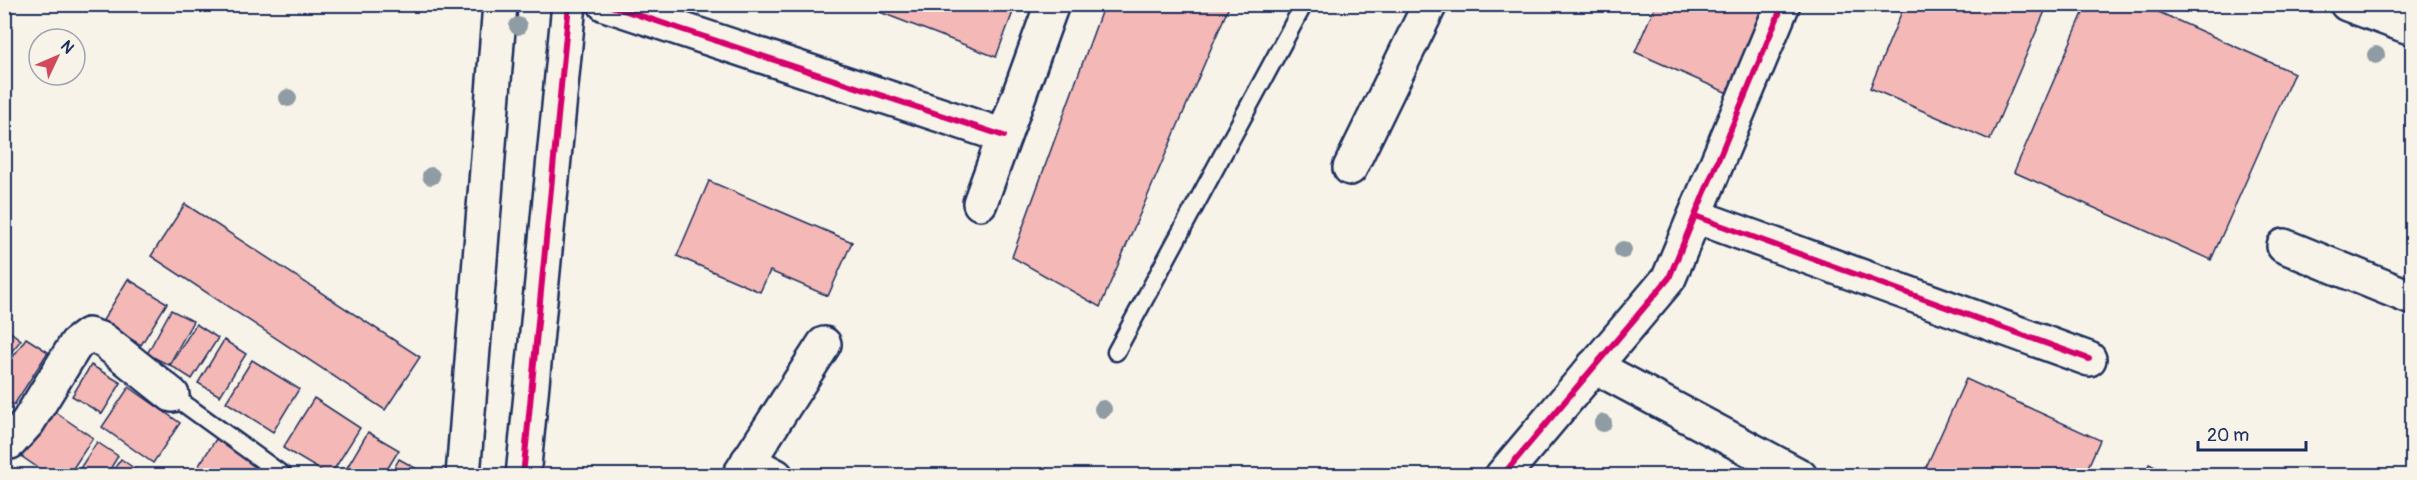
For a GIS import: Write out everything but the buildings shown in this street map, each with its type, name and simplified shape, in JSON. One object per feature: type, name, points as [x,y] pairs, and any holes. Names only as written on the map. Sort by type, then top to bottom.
[{"type":"street","points":[[523,476],[569,4]]},
{"type":"street","points":[[605,4],[1004,136]]},
{"type":"street","points":[[980,203],[1052,4]]},
{"type":"street","points":[[1350,168],[1431,4]]},
{"type":"street","points":[[1502,476],[1669,278],[1784,4]]},
{"type":"street","points":[[2347,4],[2412,28]]},
{"type":"street","points":[[463,476],[494,7]]},
{"type":"street","points":[[1695,216],[2089,359]]},
{"type":"street","points":[[2284,246],[2412,298]]},
{"type":"street","points":[[6,444],[28,422],[76,344],[88,335],[103,340],[172,395]]},
{"type":"street","points":[[754,471],[824,344]]},
{"type":"street","points":[[1594,366],[1800,476]]},
{"type":"lane","points":[[1116,352],[1304,4]]},
{"type":"lane","points":[[172,395],[283,475]]},
{"type":"cycle path","points":[[523,476],[569,4]]},
{"type":"cycle path","points":[[605,4],[1004,136]]},
{"type":"cycle path","points":[[1502,476],[1669,278],[1783,4]]},
{"type":"cycle path","points":[[1695,216],[2089,359]]}]
